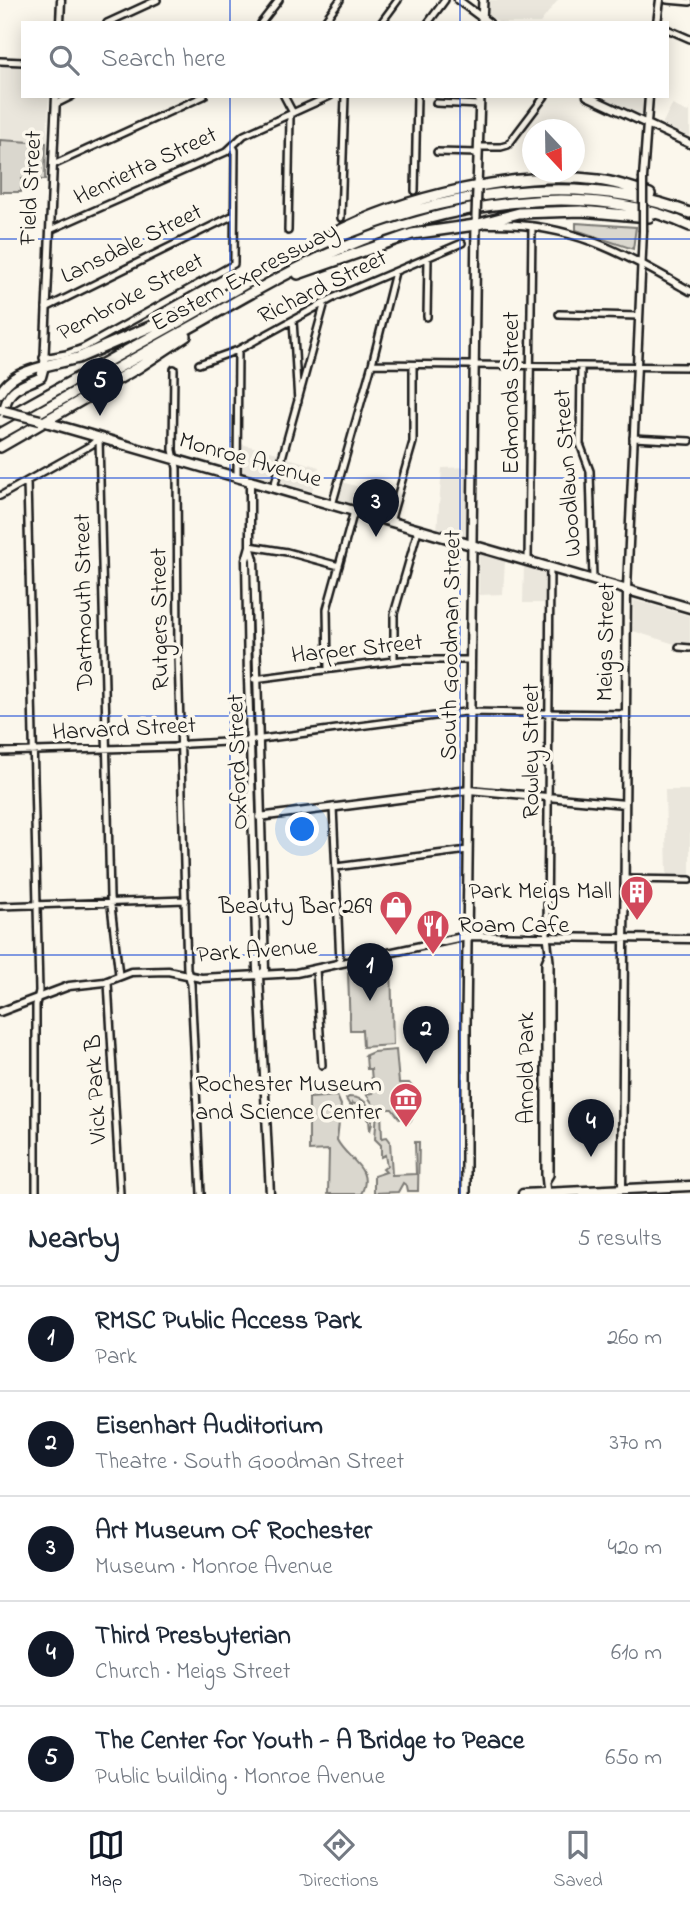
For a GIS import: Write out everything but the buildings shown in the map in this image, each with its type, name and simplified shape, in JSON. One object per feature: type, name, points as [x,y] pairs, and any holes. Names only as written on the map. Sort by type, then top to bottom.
[{"type":"highway","points":[[280,265],[325,238],[376,213],[419,200],[477,188],[546,180],[598,180],[651,194],[690,211]]},
{"type":"highway","name":"Eastern Expressway","points":[[0,421],[280,265],[342,236],[391,218],[450,202],[501,194],[554,190],[606,191],[649,199],[690,211]]},
{"type":"highway","name":"Eastern Expressway","points":[[0,434],[326,255],[424,220],[483,208],[543,201],[604,202],[646,210],[690,227]]},
{"type":"highway","points":[[264,287],[412,234],[519,213],[569,210],[632,214],[690,227]]},
{"type":"highway","points":[[44,362],[78,358],[226,295]]},
{"type":"highway","points":[[0,447],[148,362],[233,304]]},
{"type":"main road","points":[[483,0],[484,21]]},
{"type":"main road","name":"South Goodman Street","points":[[466,1194],[469,712],[480,101]]},
{"type":"main road","points":[[0,393],[18,374],[44,362],[43,374],[8,396],[2,410]]},
{"type":"main road","name":"Monroe Avenue","points":[[2,410],[690,608]]},
{"type":"main road","points":[[523,1194],[690,1186]]},
{"type":"street","points":[[60,21],[61,0]]},
{"type":"street","points":[[111,21],[157,0]]},
{"type":"street","points":[[262,21],[278,0]]},
{"type":"street","points":[[324,21],[340,0]]},
{"type":"street","points":[[382,21],[398,0]]},
{"type":"street","points":[[429,21],[445,0]]},
{"type":"street","points":[[458,0],[484,21]]},
{"type":"street","points":[[657,21],[660,0]]},
{"type":"street","points":[[667,0],[690,2]]},
{"type":"street","points":[[669,30],[690,39]]},
{"type":"street","points":[[0,61],[21,62]]},
{"type":"street","points":[[53,164],[200,98]]},
{"type":"street","points":[[286,98],[291,114],[288,231]]},
{"type":"street","name":"Henrietta Street","points":[[50,230],[226,152],[244,135],[326,98]]},
{"type":"street","points":[[341,218],[345,98]]},
{"type":"street","points":[[415,191],[417,98]]},
{"type":"street","points":[[437,152],[508,145],[543,98]]},
{"type":"street","points":[[591,98],[690,144]]},
{"type":"street","name":"Meigs Street","points":[[622,1189],[627,589],[642,264],[643,178],[649,98]]},
{"type":"street","name":"Field Street","points":[[44,362],[56,100]]},
{"type":"street","points":[[436,103],[480,101]]},
{"type":"street","points":[[233,146],[234,215]]},
{"type":"street","name":"Pembroke Street","points":[[44,362],[80,349],[234,264],[234,215]]},
{"type":"street","name":"Lansdale Street","points":[[46,307],[234,215]]},
{"type":"street","points":[[476,221],[532,226],[574,234],[607,246],[690,291]]},
{"type":"street","name":"Edmonds Street","points":[[528,560],[532,226]]},
{"type":"street","name":"Richard Street","points":[[199,364],[238,349],[325,302],[463,243]]},
{"type":"street","points":[[427,317],[428,258]]},
{"type":"street","points":[[332,505],[395,272]]},
{"type":"street","points":[[274,487],[325,302]]},
{"type":"street","points":[[559,314],[639,316]]},
{"type":"street","points":[[293,320],[298,402]]},
{"type":"street","points":[[237,476],[238,349]]},
{"type":"street","points":[[372,364],[690,367]]},
{"type":"street","points":[[390,522],[413,446],[413,365]]},
{"type":"street","name":"Woodlawn Street","points":[[581,366],[580,444],[590,471],[593,579]]},
{"type":"street","name":"Rutgers Street","points":[[174,369],[173,450],[180,746],[201,1194]]},
{"type":"street","points":[[0,496],[99,438]]},
{"type":"street","name":"Dartmouth Street","points":[[99,438],[111,902],[119,975]]},
{"type":"street","points":[[634,438],[690,440]]},
{"type":"street","name":"Oxford Street","points":[[250,480],[250,546],[246,560],[249,741],[257,971],[270,1194]]},
{"type":"street","points":[[27,481],[37,905],[36,1194]]},
{"type":"street","points":[[328,669],[327,609],[354,511]]},
{"type":"street","points":[[394,660],[394,614],[418,530]]},
{"type":"street","points":[[250,546],[287,552],[339,566]]},
{"type":"street","name":"Oxford Street","points":[[250,546],[254,559],[265,970],[259,976]]},
{"type":"street","name":"Rowley Street","points":[[547,936],[551,567]]},
{"type":"street","points":[[679,647],[690,648]]},
{"type":"street","name":"Harper Street","points":[[248,680],[394,660],[470,660]]},
{"type":"street","name":"Harvard Street","points":[[0,752],[249,741],[469,712],[625,714]]},
{"type":"street","points":[[252,817],[469,790],[625,804]]},
{"type":"street","points":[[333,807],[340,963]]},
{"type":"street","points":[[336,867],[468,850]]},
{"type":"street","points":[[625,878],[690,880]]},
{"type":"street","points":[[0,906],[186,900]]},
{"type":"street","name":"Park Avenue","points":[[0,1012],[72,985],[108,982],[131,972],[165,971],[189,977],[296,973],[467,936],[690,939]]},
{"type":"street","name":"Arnold Park","points":[[547,936],[545,1175],[553,1193]]},
{"type":"street","points":[[316,969],[322,1065]]},
{"type":"street","name":"Vick Park B","points":[[108,982],[120,1194]]},
{"type":"shaded area","points":[[489,0],[558,0],[542,21],[496,21],[489,15]]},
{"type":"shaded area","points":[[0,65],[21,66],[21,98],[49,98],[45,180],[22,179],[21,192],[0,192]]},
{"type":"shaded area","points":[[604,98],[645,98],[644,113],[638,115]]},
{"type":"shaded area","points":[[672,105],[688,112],[690,108],[690,137],[662,124]]},
{"type":"shaded area","points":[[0,140],[46,143],[45,180],[22,179],[21,192],[0,192]]},
{"type":"shaded area","points":[[576,223],[636,227],[633,249],[576,230]]},
{"type":"shaded area","points":[[241,444],[319,467],[312,491],[242,472]]},
{"type":"shaded area","points":[[469,467],[469,539],[437,531],[442,468]]},
{"type":"shaded area","points":[[342,482],[396,494],[389,515],[337,503]]},
{"type":"shaded area","points":[[479,554],[505,561],[503,594],[479,595]]},
{"type":"shaded area","points":[[524,565],[546,573],[546,603],[523,603]]},
{"type":"shaded area","points":[[634,600],[690,616],[690,646],[681,646],[633,631]]},
{"type":"shaded area","points":[[665,790],[690,790],[690,875],[667,876]]},
{"type":"shaded area","points":[[391,963],[393,1045],[363,1047],[362,1030],[350,1030],[348,972]]},
{"type":"shaded area","points":[[396,1050],[399,1083],[409,1083],[412,1087],[412,1119],[406,1125],[406,1115],[400,1119],[392,1109],[381,1109],[382,1138],[387,1137],[390,1141],[392,1175],[416,1174],[415,1142],[419,1142],[418,1191],[408,1191],[403,1183],[398,1192],[374,1193],[374,1176],[386,1172],[383,1169],[387,1166],[385,1155],[381,1157],[381,1145],[375,1139],[377,1110],[366,1094],[373,1093],[371,1069],[367,1069],[364,1056],[373,1052]]},
{"type":"shaded area","points":[[337,1096],[341,1105],[337,1140],[365,1177],[361,1194],[328,1194],[329,1150],[309,1151],[309,1098]]},
{"type":"shaded area","points":[[349,1097],[362,1100],[369,1107],[372,1118],[370,1131],[369,1120],[361,1111],[363,1107],[352,1103],[352,1109],[346,1099]]},
{"type":"place","name":"The Center for Youth - A Bridge to Peace","points":[[100,416]]},
{"type":"place","name":"Art Museum Of Rochester","points":[[376,537]]},
{"type":"place","name":"Park Meigs Mall","points":[[637,922]]},
{"type":"place","name":"Beauty Bar 269","points":[[396,937]]},
{"type":"place","name":"Roam Cafe","points":[[433,956]]},
{"type":"place","name":"RMSC Public Access Park","points":[[370,1001]]},
{"type":"place","name":"Eisenhart Auditorium","points":[[426,1064]]},
{"type":"place","name":"Rochester Museum and Science Center","points":[[406,1129]]},
{"type":"place","name":"Third Presbyterian","points":[[591,1157]]}]
